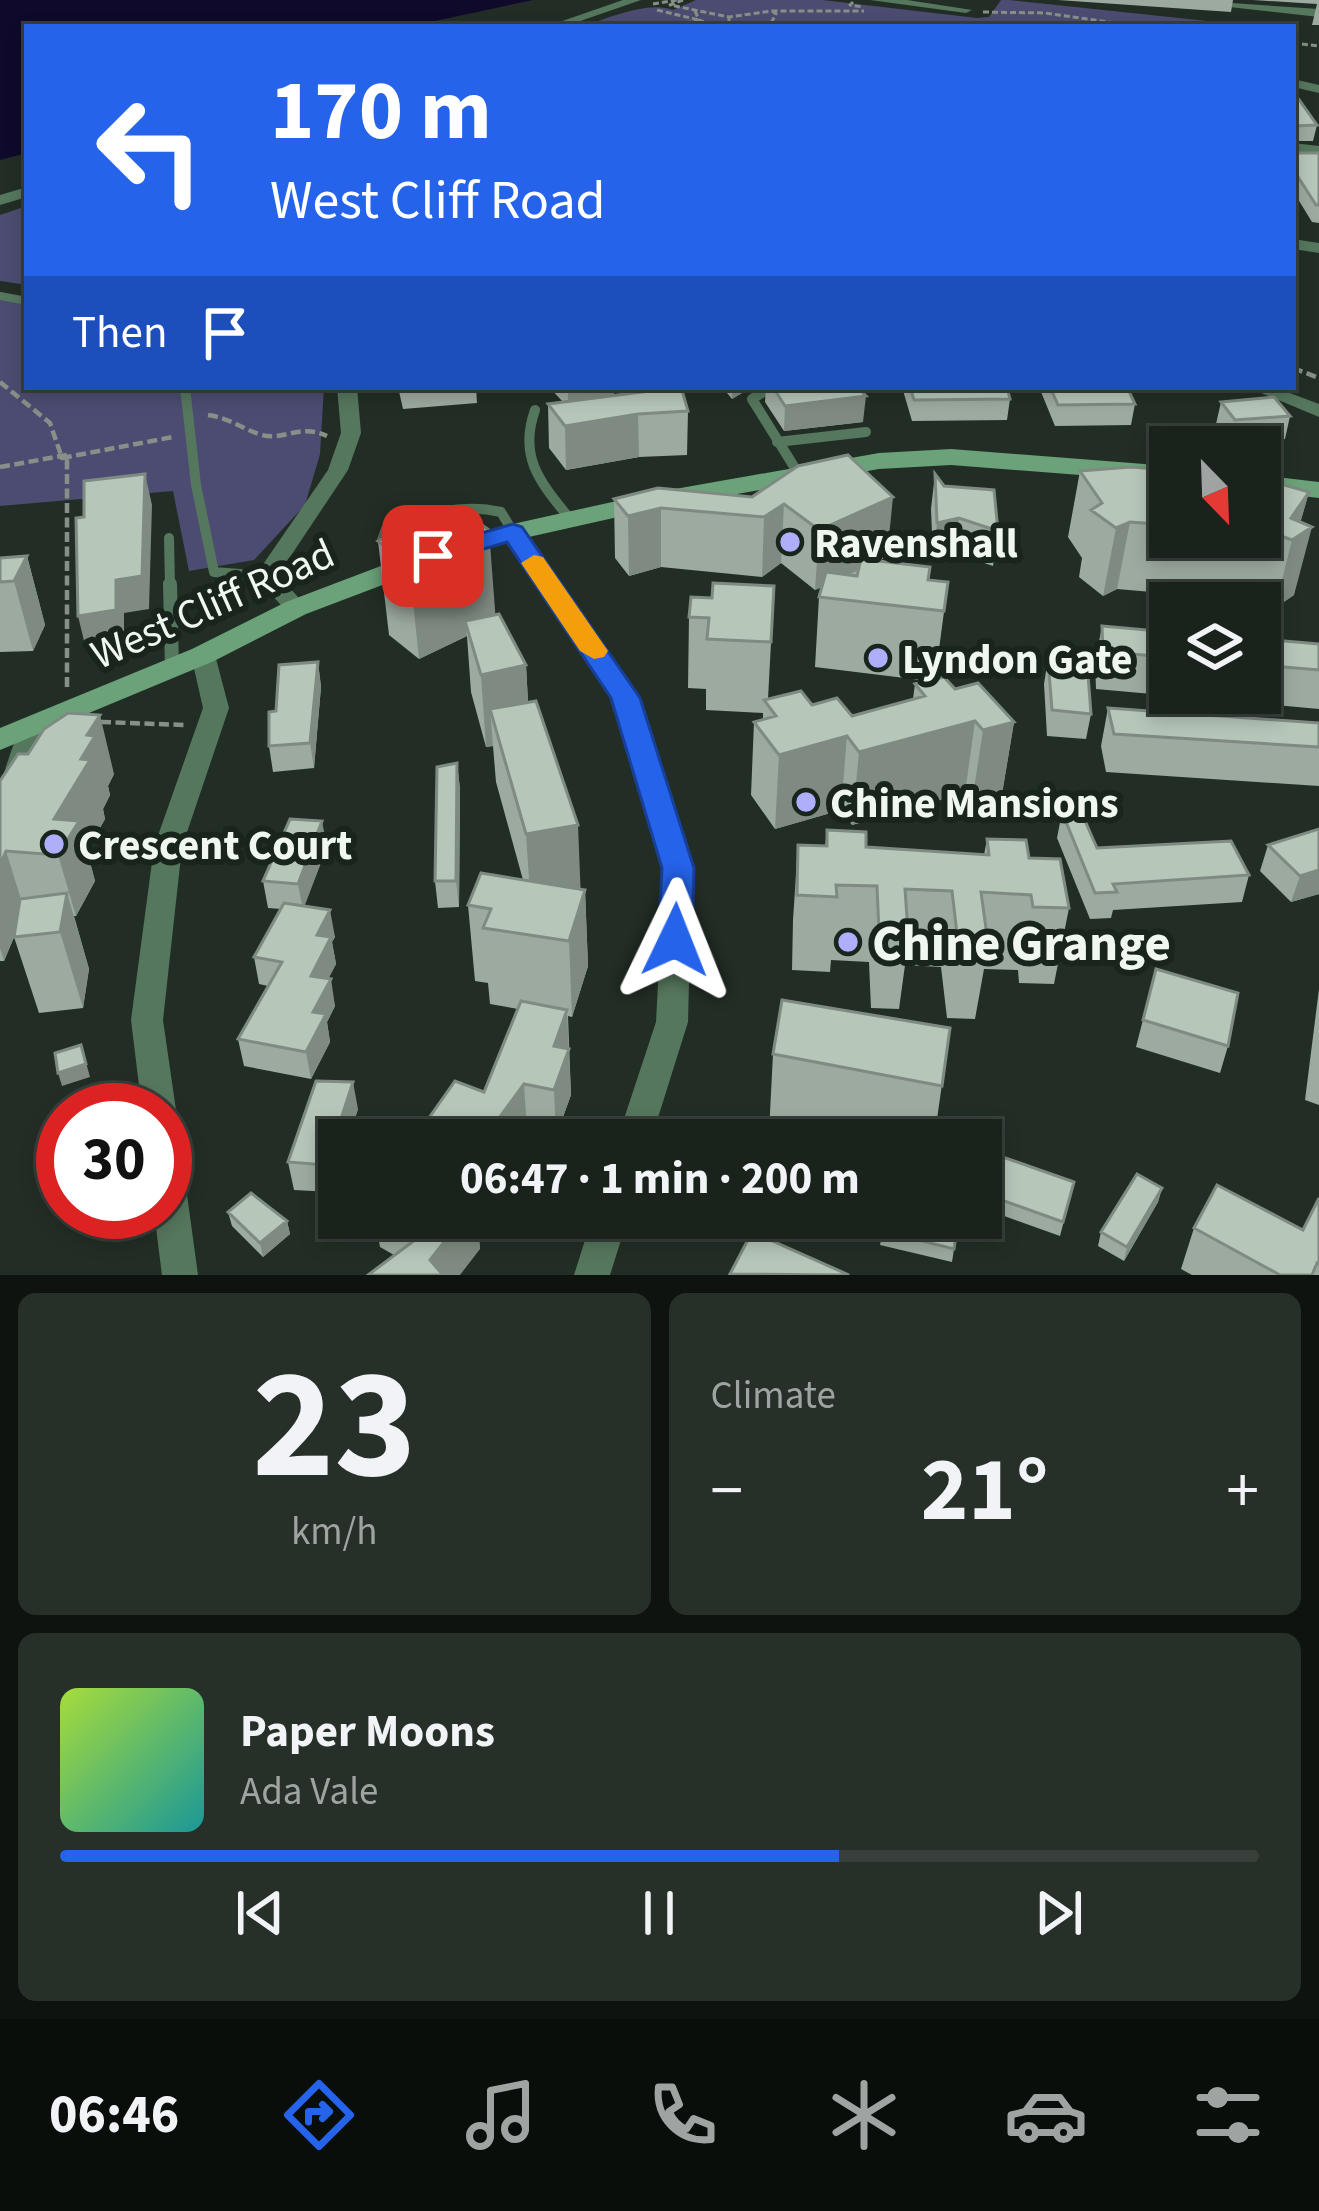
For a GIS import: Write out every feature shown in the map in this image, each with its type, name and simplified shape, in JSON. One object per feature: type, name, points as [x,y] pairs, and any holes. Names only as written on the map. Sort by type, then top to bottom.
[{"type":"street","points":[[1193,0],[1319,13]]},
{"type":"street","points":[[559,24],[631,1]]},
{"type":"street","points":[[877,6],[966,10]]},
{"type":"street","points":[[296,608],[266,576],[338,470],[351,433],[347,390]]},
{"type":"street","points":[[1265,390],[1319,411]]},
{"type":"street","name":"West Cliff Road","points":[[0,740],[80,718],[296,608],[513,532],[799,472],[879,460],[951,457],[1149,472]]},
{"type":"street","points":[[1281,485],[1319,490]]},
{"type":"street","points":[[513,532],[625,698],[678,868],[672,1022],[641,1119]]},
{"type":"street","points":[[155,1083],[147,1020],[168,847],[216,708],[202,655]]},
{"type":"street","points":[[0,794],[20,767],[32,728]]},
{"type":"street","points":[[176,1239],[181,1275]]},
{"type":"street","points":[[592,1275],[603,1239]]},
{"type":"lane","points":[[186,390],[203,532],[214,572],[266,576]]},
{"type":"lane","points":[[766,390],[752,399],[799,472]]},
{"type":"lane","points":[[535,410],[525,433],[525,451],[532,470],[570,519]]},
{"type":"lane","points":[[777,442],[866,432]]},
{"type":"lane","points":[[401,568],[382,540],[386,529],[416,517],[485,507],[501,512],[513,532]]},
{"type":"lane","points":[[169,538],[172,668]]},
{"type":"path","points":[[631,1],[644,6],[683,0]]},
{"type":"path","points":[[683,0],[670,5],[729,17],[877,6]]},
{"type":"path","points":[[853,2],[849,4],[877,6]]},
{"type":"path","points":[[657,10],[699,18]]},
{"type":"path","points":[[966,10],[1045,13],[1123,24]]},
{"type":"path","points":[[694,11],[706,24]]},
{"type":"path","points":[[772,13],[774,24]]},
{"type":"path","points":[[729,17],[730,24]]},
{"type":"path","points":[[694,24],[699,18]]},
{"type":"path","points":[[0,382],[38,407],[63,446],[80,718],[210,725]]},
{"type":"path","points":[[190,413],[232,418],[264,436],[309,428],[346,446]]},
{"type":"path","points":[[0,467],[191,433]]},
{"type":"shaded area","points":[[0,0],[533,0],[421,24],[24,24],[24,154],[0,160]]},
{"type":"shaded area","points":[[696,0],[822,0],[977,18],[989,17],[1001,0],[1009,0],[1236,24],[589,24],[640,9],[673,10]]},
{"type":"shaded area","points":[[24,207],[24,285],[0,281],[0,215]]},
{"type":"shaded area","points":[[0,299],[24,304],[24,390],[324,390],[320,454],[305,505],[254,560],[189,571],[173,491],[0,506]]},
{"type":"building","points":[[1296,95],[1317,125],[1296,126]]},
{"type":"building","points":[[1296,153],[1319,153],[1316,205],[1296,174]]},
{"type":"building","points":[[682,390],[688,411],[565,426],[548,404]]},
{"type":"building","points":[[775,390],[860,390],[866,396],[785,406]]},
{"type":"building","points":[[911,390],[1008,390],[1010,399],[914,400]]},
{"type":"building","points":[[1051,390],[1128,390],[1135,404],[1058,405]]},
{"type":"building","points":[[1274,397],[1290,416],[1235,420],[1221,402]]},
{"type":"building","points":[[848,455],[893,497],[819,530],[784,504],[764,517],[661,508],[628,516],[614,499],[658,488],[752,497],[798,466]]},
{"type":"building","points":[[1149,468],[1149,523],[1130,522],[1116,528],[1091,510],[1102,503],[1080,471]]},
{"type":"building","points":[[145,474],[142,576],[116,580],[116,610],[78,616],[76,518],[84,517],[84,481]]},
{"type":"building","points":[[935,474],[944,486],[994,490],[998,531],[959,518],[937,523]]},
{"type":"building","points":[[1281,484],[1309,492],[1291,518],[1312,527],[1292,540],[1281,536]]},
{"type":"building","points":[[456,507],[489,530],[409,564],[378,541]]},
{"type":"building","points":[[27,556],[14,581],[0,582],[0,558]]},
{"type":"building","points":[[861,559],[930,567],[928,580],[948,582],[944,611],[819,597],[826,572],[857,576]]},
{"type":"building","points":[[713,583],[774,586],[771,642],[707,639],[709,618],[689,617],[691,597],[712,598]]},
{"type":"building","points":[[499,614],[526,665],[481,675],[465,621]]},
{"type":"building","points":[[1102,626],[1149,630],[1149,655],[1103,652]]},
{"type":"building","points":[[1281,641],[1319,644],[1319,670],[1281,667]]},
{"type":"building","points":[[1048,659],[1087,662],[1091,714],[1052,710]]},
{"type":"building","points":[[318,662],[310,743],[269,746],[269,712],[276,711],[279,665]]},
{"type":"building","points":[[944,677],[955,689],[978,683],[1014,722],[983,730],[975,721],[859,752],[847,736],[779,755],[754,722],[776,716],[764,700],[801,691],[812,705],[837,698],[852,716],[925,696],[915,684]]},
{"type":"building","points":[[536,701],[578,825],[526,834],[490,709]]},
{"type":"building","points":[[1108,708],[1319,723],[1319,747],[1114,734]]},
{"type":"building","points":[[68,713],[100,715],[87,735],[95,736],[81,759],[90,760],[54,819],[79,821],[58,855],[6,851],[0,865],[0,781],[18,754],[28,754],[44,729]]},
{"type":"building","points":[[457,763],[456,881],[435,881],[437,767]]},
{"type":"building","points":[[1078,805],[1097,848],[1231,841],[1249,875],[1113,884],[1117,892],[1095,893],[1062,812]]},
{"type":"building","points":[[290,819],[322,821],[298,884],[263,881]]},
{"type":"building","points":[[1319,829],[1319,870],[1300,876],[1268,845]]},
{"type":"building","points":[[827,830],[866,832],[866,847],[989,855],[987,839],[1026,840],[1029,858],[1060,859],[1069,908],[1033,907],[1031,895],[981,892],[988,943],[958,942],[952,891],[905,889],[908,933],[879,932],[877,886],[836,885],[837,897],[797,895],[798,845],[827,846]]},
{"type":"building","points":[[481,873],[585,890],[569,941],[483,928],[491,909],[468,905]]},
{"type":"building","points":[[67,893],[60,932],[14,937],[20,899]]},
{"type":"building","points":[[284,903],[330,910],[317,935],[331,937],[311,976],[331,979],[313,1012],[326,1014],[306,1052],[238,1039],[282,962],[254,957]]},
{"type":"building","points":[[1156,969],[1238,993],[1228,1046],[1143,1020]]},
{"type":"building","points":[[782,1000],[950,1028],[942,1086],[773,1054]]},
{"type":"building","points":[[521,1001],[567,1010],[554,1046],[569,1049],[554,1090],[524,1084],[498,1119],[428,1119],[455,1081],[484,1092]]},
{"type":"building","points":[[81,1045],[86,1064],[58,1073],[55,1053]]},
{"type":"building","points":[[316,1081],[353,1082],[341,1119],[318,1119],[318,1164],[288,1162]]},
{"type":"building","points":[[1002,1157],[1074,1182],[1063,1222],[1002,1200]]},
{"type":"building","points":[[1137,1174],[1162,1188],[1127,1247],[1101,1232]]},
{"type":"building","points":[[1217,1185],[1303,1230],[1319,1198],[1319,1264],[1312,1275],[1280,1275],[1194,1228]]},
{"type":"building","points":[[251,1193],[287,1221],[260,1243],[228,1212]]},
{"type":"building","points":[[416,1239],[446,1239],[430,1260],[443,1275],[368,1275]]},
{"type":"building","points":[[748,1239],[768,1239],[849,1275],[730,1274]]},
{"type":"building","points":[[914,1239],[956,1239],[954,1249]]},
{"type":"slow traffic","points":[[534,563],[594,651]]},
{"type":"place","name":"Ravenshall","points":[[790,542]]},
{"type":"place","name":"Lyndon Gate","points":[[878,658]]},
{"type":"place","name":"Chine Mansions","points":[[806,802]]},
{"type":"place","name":"Crescent Court","points":[[54,844]]},
{"type":"place","name":"Chine Grange","points":[[848,942]]},
{"type":"route","points":[[433,556],[513,532],[625,698],[678,868],[675,940]]}]
